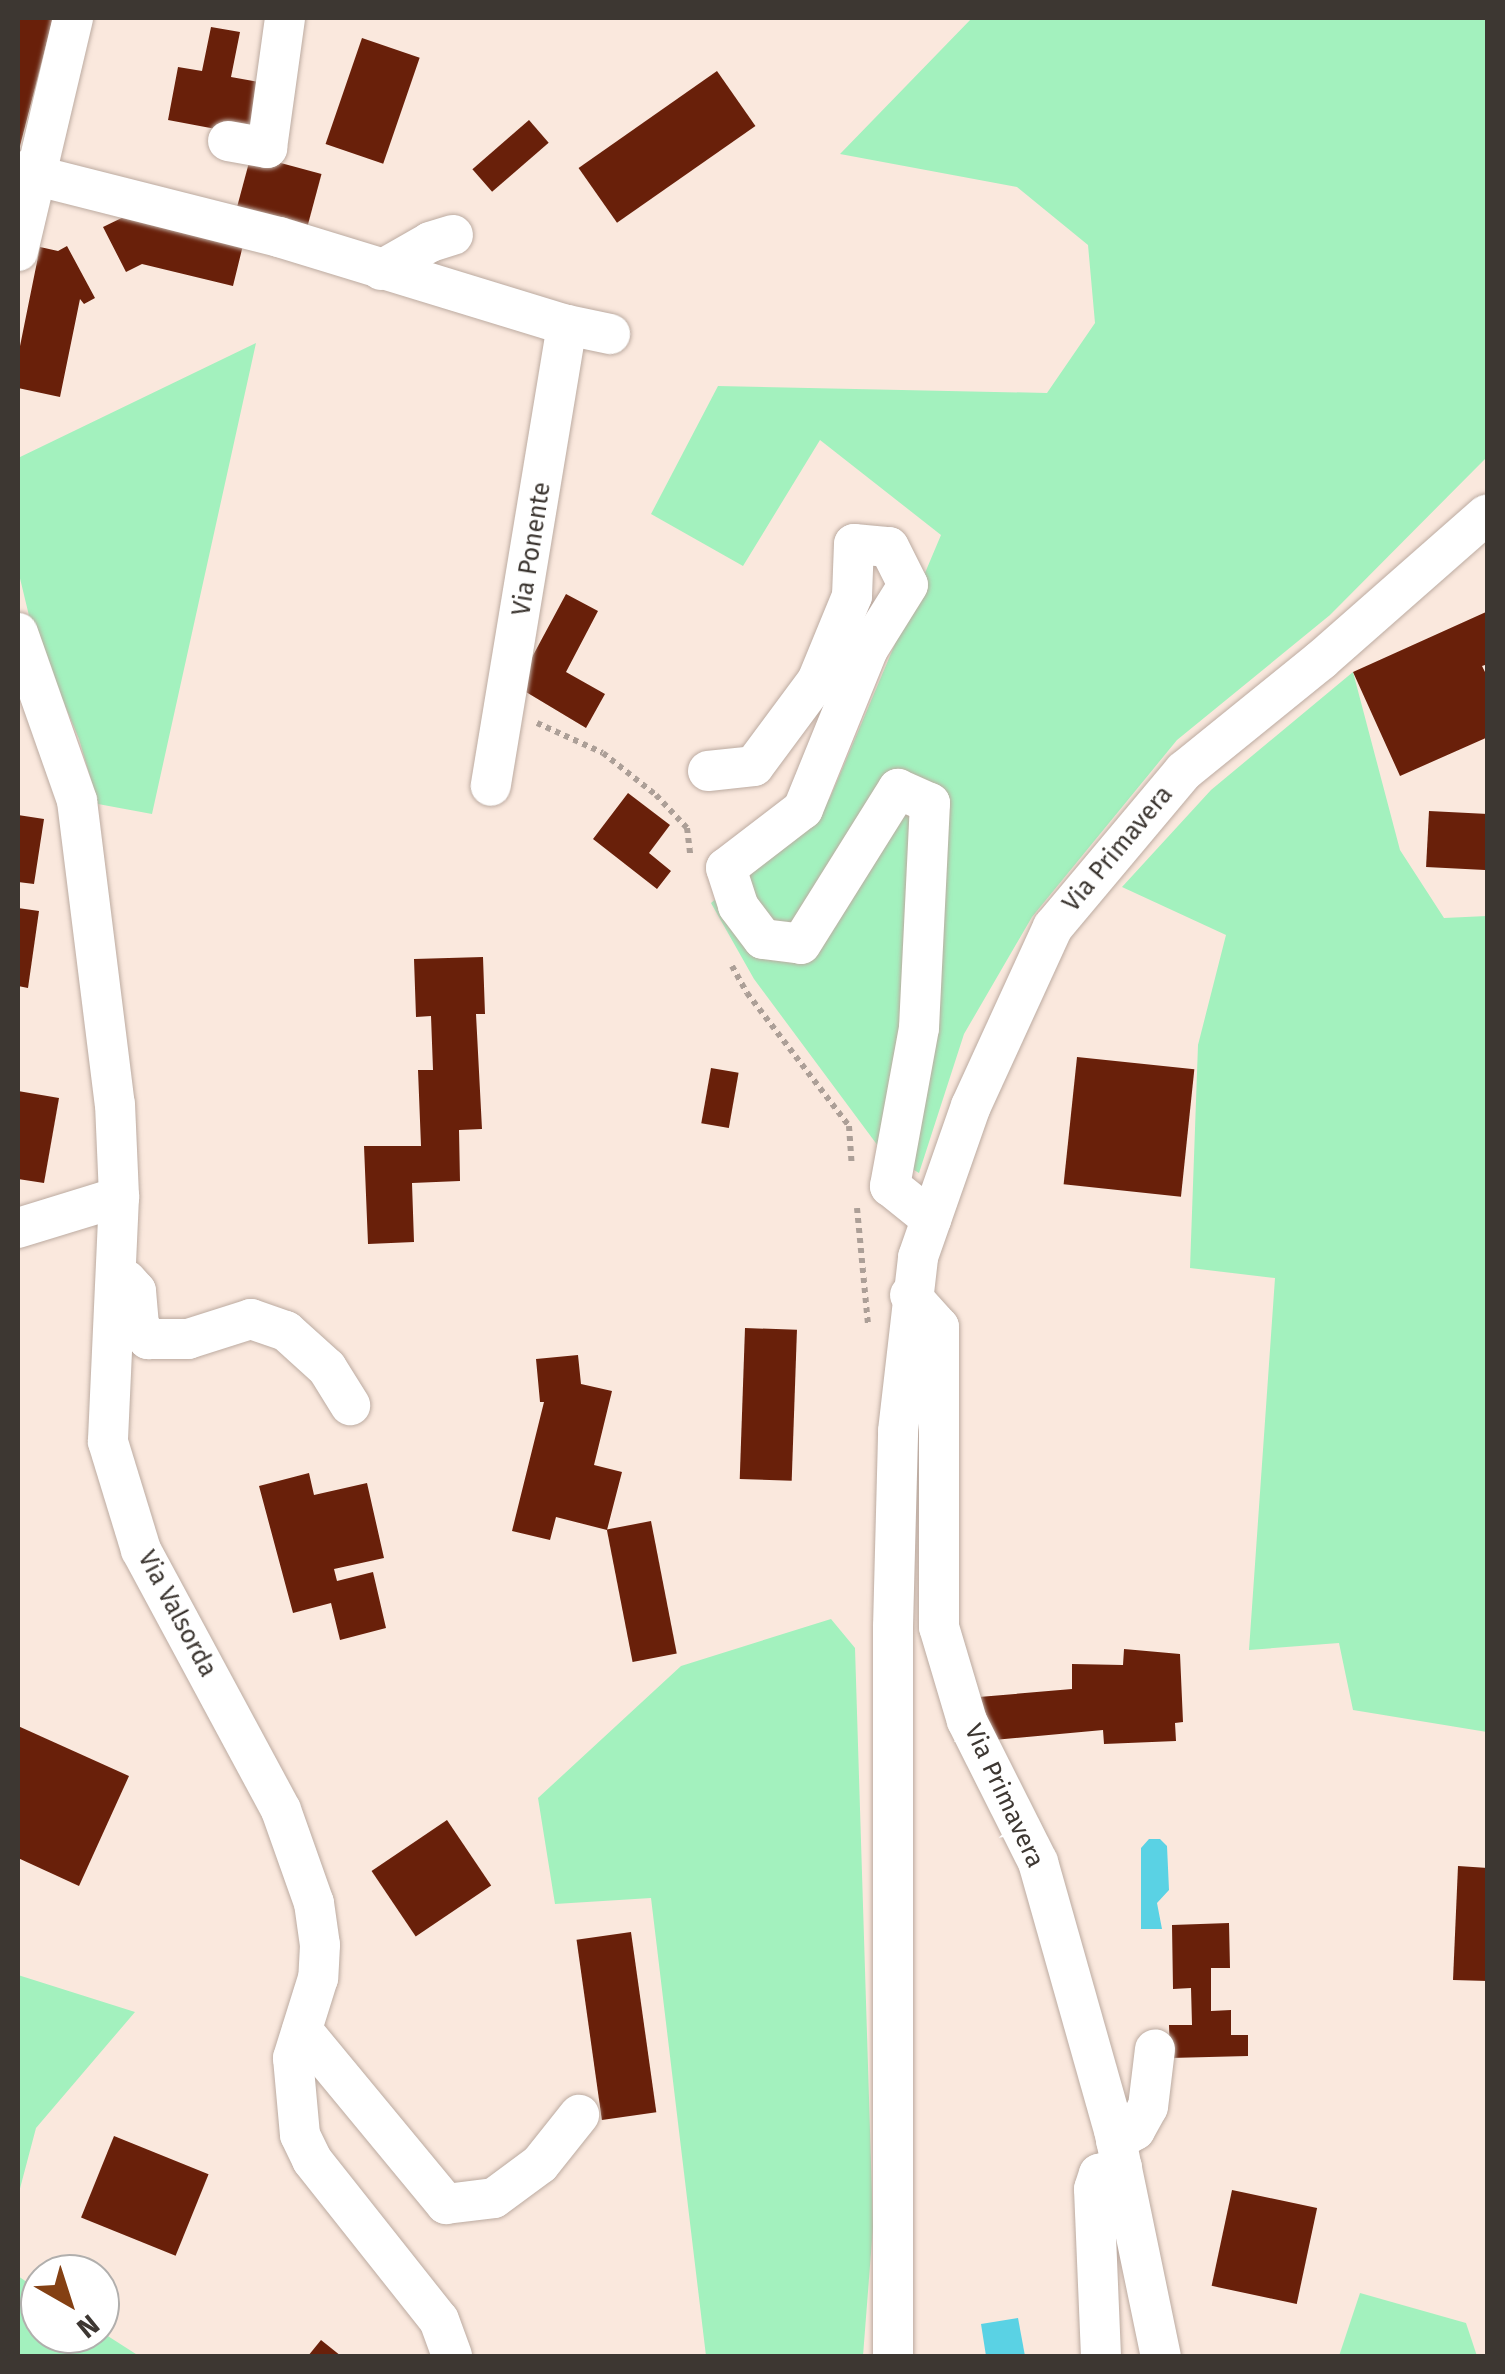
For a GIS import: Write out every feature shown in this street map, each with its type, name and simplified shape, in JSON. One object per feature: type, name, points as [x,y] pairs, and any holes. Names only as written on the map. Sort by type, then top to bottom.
[{"type":"street","points":[[18,251],[27,173],[73,18]]},
{"type":"street","points":[[228,141],[267,148],[286,18]]},
{"type":"street","points":[[27,173],[279,237],[567,325],[610,334]]},
{"type":"street","points":[[381,270],[430,242],[454,235]]},
{"type":"street","name":"Via Ponente","points":[[490,786],[567,325]]},
{"type":"street","name":"Via Primavera","points":[[893,2356],[893,1627],[898,1430],[910,1295],[931,1219],[971,1106],[1053,927],[1184,771],[1487,517]]},
{"type":"street","points":[[708,771],[754,766],[817,681],[852,596],[854,544],[890,547],[908,586],[868,649],[803,809],[726,868],[738,906],[763,939],[801,944],[898,789],[930,804],[919,1028],[890,1186],[931,1219]]},
{"type":"street","name":"Via Valsorda","points":[[18,633],[77,801],[116,1104],[119,1197],[108,1442],[142,1550],[281,1810],[314,1903],[320,1945],[318,1978],[293,2058],[300,2135],[312,2160],[439,2320],[452,2356]]},
{"type":"street","points":[[18,1228],[119,1197]]},
{"type":"street","points":[[116,1268],[136,1291],[138,1324],[148,1338],[188,1339],[251,1319],[286,1331],[327,1368],[350,1404]]},
{"type":"street","name":"Via Primavera","points":[[910,1295],[940,1328],[939,1626],[967,1721],[1038,1862],[1119,2155],[1161,2356]]},
{"type":"street","points":[[302,2030],[446,2204],[494,2198],[540,2164],[580,2115]]},
{"type":"street","points":[[1101,2356],[1094,2189],[1098,2174],[1119,2155],[1148,2107],[1155,2049]]},
{"type":"path","points":[[506,708],[602,753],[656,795],[688,828],[690,862]]},
{"type":"path","points":[[729,960],[747,992],[849,1126],[853,1175]]},
{"type":"path","points":[[857,1211],[865,1296]]},
{"type":"green space","points":[[972,18],[1487,18],[1487,457],[1330,615],[1177,740],[1032,917],[964,1034],[919,1173],[881,1150],[754,979],[711,903],[830,798],[941,535],[820,440],[743,566],[651,514],[718,386],[1047,393],[1095,323],[1088,245],[1017,187],[840,154]]},
{"type":"green space","points":[[256,343],[152,814],[98,804],[79,739],[31,624],[18,570],[18,458]]},
{"type":"green space","points":[[1353,672],[1400,850],[1444,918],[1487,916],[1487,1732],[1353,1710],[1339,1643],[1249,1650],[1275,1278],[1190,1268],[1198,1045],[1226,935],[1122,887],[1211,790]]},
{"type":"green space","points":[[831,1619],[855,1648],[873,2227],[863,2356],[706,2356],[651,1898],[555,1904],[538,1798],[681,1666]]},
{"type":"green space","points":[[18,1975],[135,2012],[36,2128],[18,2196]]},
{"type":"green space","points":[[18,2276],[20,2354],[120,2354],[120,2344],[139,2356],[18,2356]]},
{"type":"green space","points":[[1360,2293],[1466,2323],[1477,2356],[1339,2356]]},
{"type":"water","points":[[1149,1839],[1160,1839],[1167,1846],[1169,1890],[1157,1903],[1162,1929],[1141,1929],[1141,1848]]},
{"type":"water","points":[[1018,2318],[1025,2356],[986,2356],[981,2324]]},
{"type":"building","points":[[18,18],[53,18],[19,150],[18,150]]},
{"type":"building","points":[[211,27],[240,32],[231,77],[264,83],[253,136],[168,120],[178,67],[202,71]]},
{"type":"building","points":[[362,38],[420,58],[383,164],[326,144]]},
{"type":"building","points":[[717,71],[755,126],[617,223],[579,168]]},
{"type":"building","points":[[529,120],[549,143],[492,192],[472,169]]},
{"type":"building","points":[[251,155],[322,174],[305,235],[235,216]]},
{"type":"building","points":[[136,211],[245,237],[233,286],[142,264],[126,272],[103,227]]},
{"type":"building","points":[[67,246],[95,298],[84,304],[80,299],[60,397],[18,388],[18,356],[40,247],[58,251]]},
{"type":"building","points":[[566,594],[598,611],[566,672],[605,694],[586,728],[521,689],[523,674]]},
{"type":"building","points":[[1486,612],[1488,664],[1482,666],[1488,678],[1488,737],[1400,776],[1353,672]]},
{"type":"building","points":[[628,793],[670,825],[649,853],[671,871],[657,889],[593,839]]},
{"type":"building","points":[[1429,811],[1488,814],[1485,870],[1426,867]]},
{"type":"building","points":[[18,815],[44,819],[34,884],[18,882]]},
{"type":"building","points":[[18,908],[39,911],[28,988],[18,986]]},
{"type":"building","points":[[483,957],[485,1014],[476,1014],[482,1129],[459,1130],[460,1181],[412,1183],[414,1242],[368,1244],[364,1146],[421,1146],[418,1070],[433,1070],[431,1016],[416,1017],[414,959]]},
{"type":"building","points":[[1077,1057],[1194,1069],[1181,1197],[1064,1184]]},
{"type":"building","points":[[711,1068],[739,1073],[729,1128],[701,1123]]},
{"type":"building","points":[[18,1091],[59,1098],[44,1183],[18,1179]]},
{"type":"building","points":[[745,1328],[797,1330],[792,1481],[740,1479]]},
{"type":"building","points":[[578,1355],[581,1384],[612,1391],[594,1465],[622,1472],[607,1530],[556,1517],[550,1540],[512,1531],[544,1402],[540,1402],[536,1359]]},
{"type":"building","points":[[309,1473],[314,1495],[367,1483],[384,1558],[334,1569],[337,1581],[373,1572],[386,1628],[340,1640],[331,1603],[293,1613],[259,1486]]},
{"type":"building","points":[[651,1521],[677,1654],[633,1662],[607,1530]]},
{"type":"building","points":[[1124,1649],[1180,1654],[1183,1722],[1175,1723],[1176,1741],[1104,1744],[1103,1730],[983,1741],[979,1697],[1072,1689],[1072,1664],[1123,1665]]},
{"type":"building","points":[[18,1726],[129,1776],[79,1886],[18,1858]]},
{"type":"building","points":[[447,1820],[491,1885],[416,1936],[372,1871]]},
{"type":"building","points":[[1458,1866],[1488,1868],[1488,1981],[1453,1980]]},
{"type":"building","points":[[1229,1923],[1230,1968],[1211,1968],[1211,2011],[1231,2010],[1231,2035],[1248,2035],[1248,2056],[1170,2058],[1169,2025],[1192,2025],[1191,1988],[1173,1989],[1172,1925]]},
{"type":"building","points":[[631,1932],[656,2112],[602,2120],[577,1940]]},
{"type":"building","points":[[114,2136],[209,2174],[176,2256],[81,2218]]},
{"type":"building","points":[[1232,2190],[1317,2208],[1297,2304],[1212,2286]]},
{"type":"building","points":[[321,2340],[341,2356],[308,2356]]}]
